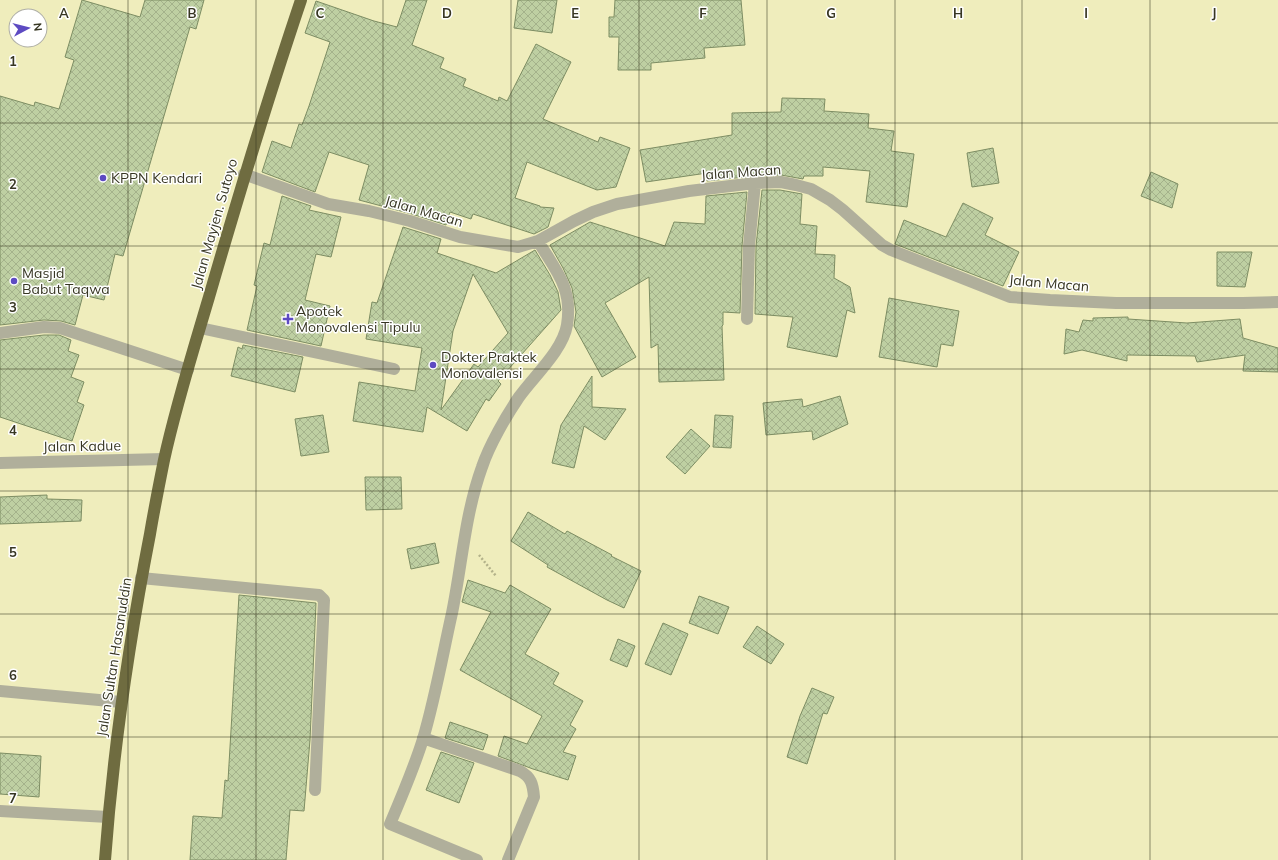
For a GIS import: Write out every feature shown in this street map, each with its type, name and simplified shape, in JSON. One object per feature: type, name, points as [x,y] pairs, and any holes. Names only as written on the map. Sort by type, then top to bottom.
[{"type":"highway","name":"Jalan Mayjen. Sutoyo","points":[[164,459],[244,174],[271,87],[301,0]]},
{"type":"highway","name":"Jalan Sultan Hasanuddin","points":[[105,860],[108,817],[121,702],[141,578],[164,459]]},
{"type":"street","name":"Jalan Macan","points":[[244,174],[328,204],[369,211],[410,221],[460,238],[518,247],[538,241],[593,212],[617,204],[689,191],[755,183],[781,182],[811,189],[830,200],[873,237],[891,250],[1010,297],[1116,303],[1243,304],[1278,302]]},
{"type":"street","points":[[747,319],[749,246],[755,183]]},
{"type":"street","points":[[477,860],[390,824],[423,738],[452,611],[467,523],[482,467],[495,439],[515,403],[558,347],[564,337],[567,326],[569,309],[568,295],[565,286],[538,241]]},
{"type":"street","points":[[0,333],[44,327],[60,328],[188,370]]},
{"type":"street","points":[[200,328],[394,369]]},
{"type":"street","name":"Jalan Kadue","points":[[0,463],[164,459]]},
{"type":"street","points":[[141,578],[319,595],[323,599],[315,790]]},
{"type":"street","points":[[0,691],[121,702]]},
{"type":"street","points":[[423,738],[520,771],[529,777],[533,787],[534,797],[508,860]]},
{"type":"street","points":[[0,811],[108,817]]},
{"type":"building","points":[[82,0],[140,17],[145,0],[204,0],[196,29],[190,27],[123,256],[115,254],[104,300],[83,295],[75,325],[61,321],[44,320],[0,325],[0,96],[34,106],[35,102],[59,109],[74,60],[65,57]]},
{"type":"building","points":[[406,0],[427,0],[412,45],[444,58],[440,68],[466,79],[463,86],[498,101],[499,97],[507,101],[536,44],[571,62],[543,119],[598,142],[600,137],[630,148],[616,187],[597,190],[527,162],[515,198],[540,207],[554,208],[548,227],[534,234],[473,214],[471,219],[450,212],[446,225],[359,200],[369,165],[329,152],[315,192],[262,172],[272,141],[291,148],[299,124],[302,125],[309,106],[330,42],[305,33],[316,1],[374,21],[397,27]]},
{"type":"building","points":[[518,0],[557,0],[552,33],[514,28]]},
{"type":"building","points":[[615,0],[741,0],[745,45],[704,48],[705,58],[651,63],[651,70],[618,70],[619,37],[609,37],[609,17],[614,17]]},
{"type":"building","points":[[782,98],[825,99],[824,111],[869,114],[868,128],[894,131],[891,151],[914,154],[907,207],[866,202],[870,171],[823,167],[823,176],[804,176],[803,179],[781,175],[707,181],[707,173],[646,182],[640,150],[732,135],[732,113],[781,112]]},
{"type":"building","points":[[993,148],[999,183],[972,187],[967,153]]},
{"type":"building","points":[[1151,172],[1178,184],[1172,208],[1141,196]]},
{"type":"building","points":[[762,190],[780,190],[802,194],[800,224],[817,226],[815,254],[835,255],[834,278],[850,287],[855,313],[847,310],[837,357],[787,347],[793,317],[755,314],[756,246]]},
{"type":"building","points":[[747,192],[742,246],[740,313],[723,312],[722,326],[724,380],[659,382],[658,344],[651,348],[649,277],[605,303],[636,357],[602,377],[574,326],[576,312],[572,288],[550,245],[590,222],[665,246],[674,222],[705,224],[706,196]]},
{"type":"building","points":[[282,196],[311,206],[309,210],[341,217],[331,257],[316,254],[305,300],[330,306],[321,346],[247,330],[257,286],[254,285],[264,243],[270,245]]},
{"type":"building","points":[[963,203],[993,218],[985,235],[1019,252],[1003,286],[895,244],[904,220],[946,237]]},
{"type":"building","points":[[403,227],[441,239],[437,253],[496,273],[535,250],[558,292],[561,310],[498,381],[501,384],[489,401],[486,399],[467,431],[427,407],[423,432],[353,421],[359,382],[415,391],[422,348],[366,339],[372,302],[377,303]],"holes":[[[473,274],[508,333],[478,367],[474,364],[441,410],[453,331]]]},
{"type":"building","points":[[1217,252],[1252,252],[1245,287],[1217,286]]},
{"type":"building","points":[[889,298],[959,311],[953,346],[941,344],[937,367],[879,357]]},
{"type":"building","points":[[1128,317],[1128,319],[1187,323],[1240,319],[1243,338],[1278,348],[1278,372],[1243,371],[1245,355],[1197,362],[1195,356],[1127,355],[1127,361],[1082,350],[1064,354],[1066,329],[1079,332],[1083,320],[1093,321],[1093,318]]},
{"type":"building","points":[[44,335],[59,335],[71,340],[68,351],[79,355],[71,377],[84,382],[77,402],[84,405],[72,441],[0,417],[0,340]]},
{"type":"building","points":[[243,345],[303,357],[295,392],[231,376],[238,347],[242,349]]},
{"type":"building","points":[[592,376],[592,407],[626,409],[605,440],[584,426],[574,468],[552,463],[561,425]]},
{"type":"building","points":[[840,396],[848,424],[813,440],[812,431],[766,435],[763,403],[802,399],[803,407]]},
{"type":"building","points":[[323,415],[329,452],[301,456],[295,419]]},
{"type":"building","points":[[715,415],[733,416],[731,448],[713,447]]},
{"type":"building","points":[[691,429],[710,446],[685,474],[666,457]]},
{"type":"building","points":[[365,477],[401,477],[402,509],[366,510]]},
{"type":"building","points":[[47,495],[47,499],[82,500],[81,521],[0,524],[0,497]]},
{"type":"building","points":[[528,512],[565,534],[567,531],[641,571],[624,608],[547,567],[548,565],[511,541]]},
{"type":"building","points":[[435,543],[439,563],[411,569],[407,549]]},
{"type":"building","points":[[468,580],[505,593],[510,585],[551,609],[525,654],[559,673],[553,684],[583,701],[570,725],[576,729],[563,752],[576,756],[568,780],[498,756],[504,736],[527,744],[542,716],[460,670],[491,612],[462,602]]},
{"type":"building","points":[[239,595],[316,603],[310,740],[304,811],[290,810],[286,860],[190,860],[193,816],[222,818],[225,780],[228,781]]},
{"type":"building","points":[[699,596],[729,607],[718,634],[689,623]]},
{"type":"building","points":[[663,623],[688,634],[671,675],[645,664]]},
{"type":"building","points":[[757,626],[784,644],[771,664],[743,647]]},
{"type":"building","points":[[618,639],[635,646],[627,667],[610,660]]},
{"type":"building","points":[[812,688],[834,697],[827,714],[823,713],[807,764],[787,757],[800,716]]},
{"type":"building","points":[[450,722],[488,735],[483,750],[445,738]]},
{"type":"building","points":[[441,752],[474,763],[459,803],[426,790]]},
{"type":"building","points":[[0,753],[41,756],[39,797],[0,794]]},
{"type":"place","name":"KPPN Kendari","points":[[103,178]]},
{"type":"place","name":"Masjid Babut Taqwa","points":[[14,281]]},
{"type":"place","name":"Apotek Monovalensi Tipulu","points":[[288,319]]},
{"type":"place","name":"Dokter Praktek Monovalensi","points":[[433,365]]}]
